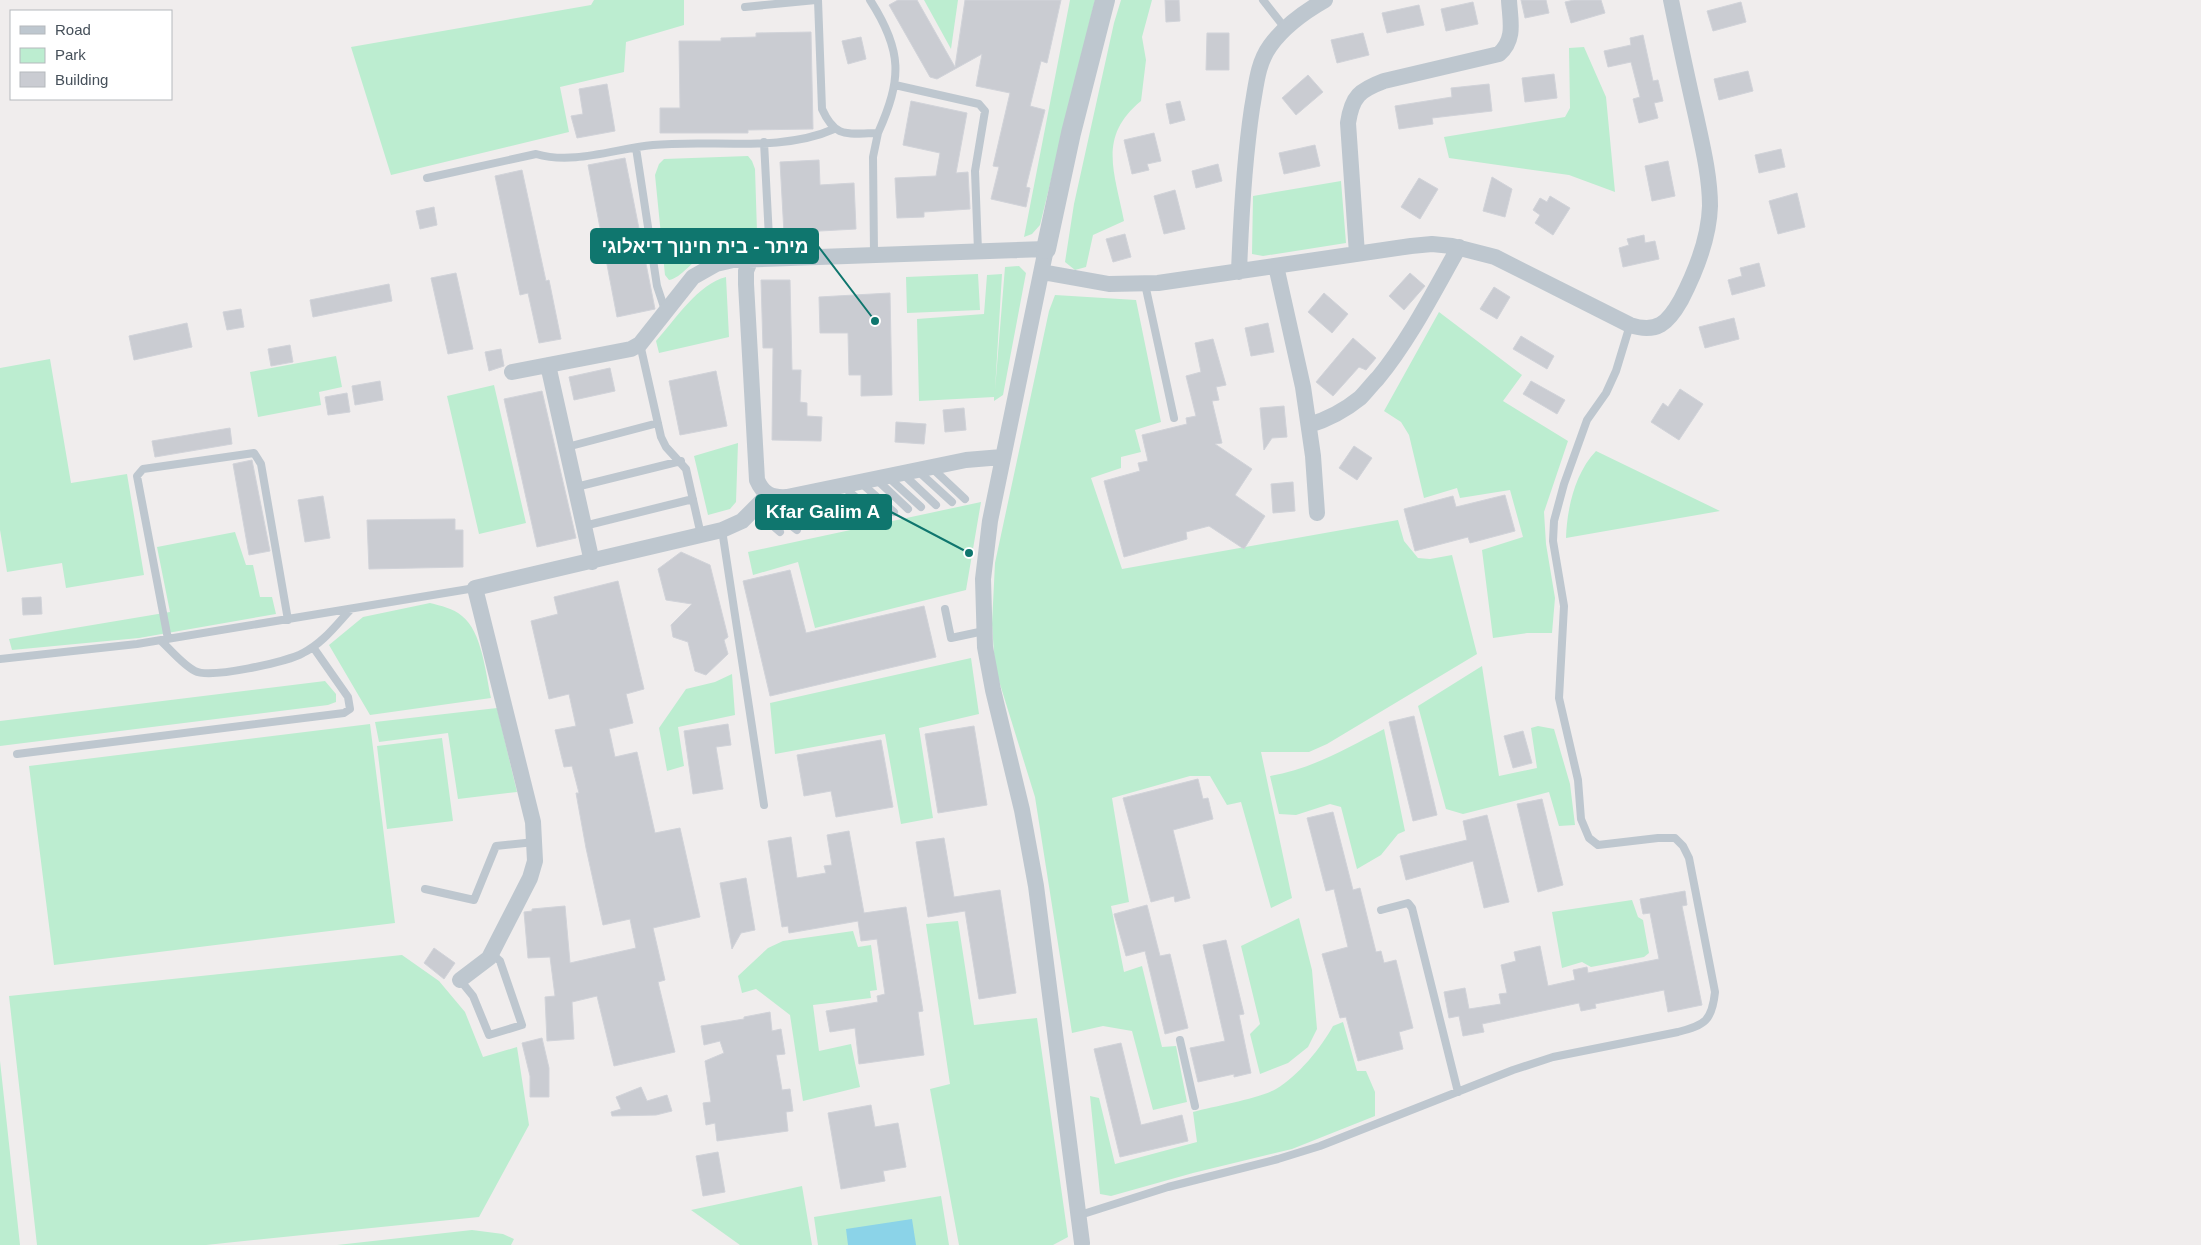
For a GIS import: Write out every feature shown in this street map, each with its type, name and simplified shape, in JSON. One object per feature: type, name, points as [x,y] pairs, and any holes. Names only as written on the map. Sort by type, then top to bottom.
[{"type":"street","points":[[1082,1243],[1080,1214],[1031,857],[1022,810],[993,690],[984,631],[983,596],[985,551],[1002,458],[1072,133],[1105,0]]},
{"type":"street","points":[[1239,272],[1246,147],[1261,64],[1270,47],[1285,28],[1307,10],[1325,0]]},
{"type":"street","points":[[1357,254],[1348,122],[1350,110],[1356,96],[1368,87],[1384,81],[1499,54],[1507,47],[1512,34],[1509,0]]},
{"type":"street","points":[[1042,272],[1109,284],[1145,284],[1432,244],[1459,247],[1495,257],[1630,325],[1639,328],[1654,328],[1665,322],[1675,310],[1694,274],[1707,228],[1710,206],[1702,145],[1670,0]]},
{"type":"street","points":[[1309,425],[1330,418],[1362,397],[1408,336],[1459,247]]},
{"type":"street","points":[[512,372],[631,349],[640,344],[693,277],[702,270],[732,260],[770,257],[1046,249]]},
{"type":"street","points":[[751,259],[746,271],[746,284],[757,480],[766,500]]},
{"type":"street","points":[[1276,266],[1295,345],[1309,425],[1317,513]]},
{"type":"street","points":[[548,365],[592,562]]},
{"type":"street","points":[[460,980],[489,958],[530,878],[534,861],[535,842],[533,822],[475,588],[722,530],[742,521],[766,500],[810,493],[979,458],[1002,458]]},
{"type":"lane","points":[[746,7],[817,0],[822,108],[834,129],[844,133],[878,133]]},
{"type":"lane","points":[[870,0],[881,17],[893,46],[897,71],[894,94],[878,133],[873,157],[874,254]]},
{"type":"lane","points":[[1263,0],[1285,28]]},
{"type":"lane","points":[[895,84],[979,104],[985,111],[974,171],[978,251]]},
{"type":"lane","points":[[427,178],[536,154],[548,158],[565,158],[653,145],[808,139],[834,129]]},
{"type":"lane","points":[[764,142],[770,257]]},
{"type":"lane","points":[[636,148],[657,286],[666,311]]},
{"type":"lane","points":[[1145,284],[1174,418]]},
{"type":"lane","points":[[1080,1214],[1168,1187],[1295,1154],[1512,1070],[1553,1057],[1698,1027],[1708,1019],[1713,1010],[1715,992],[1689,858],[1683,846],[1675,838],[1658,838],[1598,845],[1589,838],[1581,819],[1578,780],[1560,698],[1564,606],[1553,541],[1554,521],[1564,484],[1587,420],[1606,393],[1616,371],[1630,325]]},
{"type":"lane","points":[[640,344],[658,423],[666,447],[681,461],[686,469],[701,535]]},
{"type":"lane","points":[[567,447],[658,423]]},
{"type":"lane","points":[[288,620],[261,464],[254,453],[143,468],[137,476],[165,640],[195,672],[209,675],[287,660],[313,647],[322,640],[351,609]]},
{"type":"lane","points":[[576,488],[681,461]]},
{"type":"lane","points":[[896,475],[965,499]]},
{"type":"lane","points":[[896,475],[952,502]]},
{"type":"lane","points":[[896,475],[936,505]]},
{"type":"lane","points":[[896,475],[921,507]]},
{"type":"lane","points":[[896,475],[908,510]]},
{"type":"lane","points":[[894,512],[896,475]]},
{"type":"lane","points":[[842,486],[876,515]]},
{"type":"lane","points":[[810,493],[862,518]]},
{"type":"lane","points":[[810,493],[846,521]]},
{"type":"lane","points":[[810,493],[830,524]]},
{"type":"lane","points":[[584,526],[693,498]]},
{"type":"lane","points":[[766,500],[815,526]]},
{"type":"lane","points":[[766,500],[797,530]]},
{"type":"lane","points":[[766,500],[759,514],[780,532]]},
{"type":"lane","points":[[722,530],[764,805]]},
{"type":"lane","points":[[0,659],[83,651],[165,640],[475,588]]},
{"type":"lane","points":[[945,609],[951,638],[984,631]]},
{"type":"lane","points":[[17,754],[344,713],[350,709],[348,697],[313,647]]},
{"type":"lane","points":[[425,889],[474,900],[496,846],[535,842]]},
{"type":"lane","points":[[1381,910],[1408,903],[1412,908],[1458,1092]]},
{"type":"lane","points":[[460,980],[473,996],[490,1035],[522,1025],[500,961],[491,953]]},
{"type":"lane","points":[[1180,1040],[1195,1106]]},
{"type":"green space","points":[[594,0],[684,0],[684,25],[626,42],[624,72],[560,87],[569,132],[391,175],[351,47],[591,5]]},
{"type":"green space","points":[[924,0],[958,0],[951,49]]},
{"type":"green space","points":[[1070,0],[1095,0],[1040,225],[1032,234],[1024,237]]},
{"type":"green space","points":[[1121,0],[1152,0],[1142,37],[1146,60],[1141,101],[1127,115],[1119,128],[1114,142],[1114,171],[1124,221],[1093,235],[1086,267],[1075,270],[1065,262],[1074,204],[1114,23]]},
{"type":"green space","points":[[1584,47],[1606,97],[1615,192],[1569,175],[1449,158],[1444,137],[1565,117],[1570,108],[1569,48]]},
{"type":"green space","points":[[748,156],[755,169],[757,232],[755,245],[744,250],[720,251],[708,254],[697,260],[674,279],[669,280],[665,275],[655,175],[659,164],[664,159]]},
{"type":"green space","points":[[1341,181],[1346,243],[1263,256],[1252,254],[1253,196]]},
{"type":"green space","points":[[1019,266],[1026,273],[1003,395],[994,401],[994,397],[919,401],[917,319],[984,314],[987,275],[1002,274],[995,390],[1005,267]]},
{"type":"green space","points":[[978,274],[980,310],[907,313],[906,277]]},
{"type":"green space","points":[[726,277],[729,337],[659,353],[656,341],[679,314],[706,287]]},
{"type":"green space","points":[[1055,295],[1136,300],[1161,422],[1135,430],[1141,452],[1121,457],[1121,468],[1091,478],[1122,569],[1398,520],[1404,541],[1418,558],[1430,559],[1452,555],[1477,654],[1327,744],[1309,752],[1261,752],[1292,898],[1271,908],[1241,802],[1227,805],[1210,776],[1190,776],[1112,798],[1129,902],[1111,906],[1124,972],[1142,966],[1162,1047],[1176,1046],[1187,1102],[1153,1110],[1132,1031],[1103,1026],[1072,1033],[1035,797],[995,668],[992,624],[995,563],[1049,311]]},
{"type":"green space","points":[[1439,312],[1522,375],[1503,401],[1568,441],[1544,512],[1546,544],[1555,598],[1552,633],[1527,633],[1493,638],[1482,550],[1523,537],[1510,490],[1460,498],[1457,488],[1424,498],[1409,435],[1401,422],[1384,411]]},
{"type":"green space","points":[[336,356],[342,387],[319,392],[321,405],[258,417],[250,372]]},
{"type":"green space","points":[[50,359],[71,483],[127,474],[144,575],[66,588],[62,563],[7,572],[0,530],[0,368]]},
{"type":"green space","points":[[494,385],[526,523],[479,534],[447,396]]},
{"type":"green space","points":[[738,443],[736,502],[730,509],[708,515],[694,456]]},
{"type":"green space","points":[[1596,451],[1720,511],[1566,538],[1573,492],[1583,470]]},
{"type":"green space","points":[[981,502],[966,590],[815,628],[798,562],[753,575],[748,552]]},
{"type":"green space","points":[[235,532],[246,565],[253,565],[260,597],[272,597],[276,614],[139,638],[12,650],[9,639],[170,612],[157,547]]},
{"type":"green space","points":[[430,603],[455,611],[469,623],[479,642],[491,698],[370,715],[329,645],[363,617]]},
{"type":"green space","points":[[971,658],[979,714],[919,728],[933,818],[901,824],[885,734],[775,754],[770,703]]},
{"type":"green space","points":[[1482,666],[1499,776],[1537,768],[1531,728],[1538,726],[1554,729],[1570,784],[1575,825],[1559,826],[1549,792],[1463,814],[1446,809],[1418,706]]},
{"type":"green space","points":[[732,674],[735,715],[678,727],[684,766],[667,771],[659,728],[686,689],[715,682]]},
{"type":"green space","points":[[325,681],[336,694],[336,702],[328,705],[0,746],[0,721]]},
{"type":"green space","points":[[497,708],[517,792],[458,799],[448,733],[379,742],[375,722]]},
{"type":"green space","points":[[370,724],[395,923],[54,965],[29,766]]},
{"type":"green space","points":[[1384,729],[1405,831],[1398,834],[1381,855],[1357,869],[1341,807],[1330,804],[1296,815],[1279,814],[1270,776],[1315,763]]},
{"type":"green space","points":[[442,738],[453,821],[387,829],[377,746]]},
{"type":"green space","points":[[1632,900],[1638,917],[1643,920],[1649,953],[1644,957],[1591,967],[1582,962],[1562,968],[1552,912]]},
{"type":"green space","points":[[1299,918],[1312,970],[1317,1029],[1308,1047],[1288,1063],[1260,1074],[1250,1034],[1260,1024],[1241,946]]},
{"type":"green space","points":[[958,921],[974,1025],[1037,1018],[1068,1237],[1053,1245],[959,1245],[930,1089],[950,1084],[926,924]]},
{"type":"green space","points":[[853,931],[858,947],[871,945],[877,990],[870,991],[871,998],[813,1005],[819,1051],[851,1044],[860,1087],[803,1101],[790,1015],[756,989],[742,993],[738,976],[768,948],[783,941]]},
{"type":"green space","points":[[402,955],[439,981],[465,1012],[483,1057],[517,1047],[529,1125],[479,1217],[206,1245],[37,1245],[9,996]]},
{"type":"green space","points":[[1343,1022],[1357,1071],[1366,1071],[1375,1092],[1375,1116],[1292,1149],[1193,1173],[1111,1196],[1100,1194],[1090,1096],[1099,1098],[1115,1164],[1197,1142],[1193,1112],[1248,1099],[1276,1089],[1292,1077],[1308,1061],[1333,1026]]},
{"type":"green space","points":[[0,1061],[20,1245],[0,1245]]},
{"type":"green space","points":[[802,1186],[812,1245],[740,1245],[691,1210]]},
{"type":"green space","points":[[941,1196],[949,1245],[818,1245],[814,1217]]},
{"type":"green space","points":[[472,1230],[503,1234],[514,1239],[511,1245],[337,1245]]},
{"type":"water","points":[[912,1219],[916,1245],[848,1245],[846,1229]]},
{"type":"building","points":[[898,0],[917,0],[955,67],[965,0],[1061,0],[1047,63],[1041,61],[1030,106],[1045,110],[1026,187],[1030,188],[1026,207],[991,199],[999,167],[993,166],[1010,93],[976,86],[982,54],[937,79],[930,77],[889,5]]},
{"type":"building","points":[[1165,0],[1179,0],[1180,21],[1166,22]]},
{"type":"building","points":[[1521,0],[1546,0],[1549,13],[1525,18]]},
{"type":"building","points":[[1601,0],[1605,13],[1571,23],[1565,2]]},
{"type":"building","points":[[1473,2],[1478,24],[1446,31],[1441,9]]},
{"type":"building","points":[[1741,2],[1746,22],[1713,31],[1707,11]]},
{"type":"building","points":[[1419,5],[1424,25],[1387,33],[1382,13]]},
{"type":"building","points":[[811,32],[813,129],[748,130],[748,133],[660,133],[660,108],[680,108],[679,41],[721,41],[721,38],[756,37],[756,33]]},
{"type":"building","points":[[1207,33],[1229,33],[1229,70],[1206,70]]},
{"type":"building","points":[[1363,33],[1369,55],[1337,63],[1331,40]]},
{"type":"building","points":[[1643,35],[1653,81],[1658,80],[1663,101],[1654,103],[1658,118],[1639,123],[1633,99],[1640,97],[1631,62],[1608,67],[1604,51],[1631,45],[1630,38]]},
{"type":"building","points":[[861,37],[866,59],[848,64],[842,41]]},
{"type":"building","points":[[1748,71],[1753,91],[1719,100],[1714,79]]},
{"type":"building","points":[[1554,74],[1557,98],[1525,102],[1522,78]]},
{"type":"building","points":[[1308,75],[1323,92],[1296,115],[1282,98]]},
{"type":"building","points":[[607,84],[615,131],[577,138],[571,116],[583,114],[579,89]]},
{"type":"building","points":[[1489,84],[1492,111],[1432,118],[1433,124],[1399,129],[1395,106],[1452,97],[1451,88]]},
{"type":"building","points":[[911,101],[967,113],[956,173],[968,172],[970,209],[924,212],[924,217],[897,218],[895,178],[936,176],[940,153],[903,145]]},
{"type":"building","points":[[1180,101],[1185,120],[1170,124],[1166,104]]},
{"type":"building","points":[[1154,133],[1161,161],[1147,164],[1149,170],[1132,174],[1124,140]]},
{"type":"building","points":[[1315,145],[1320,166],[1284,174],[1279,153]]},
{"type":"building","points":[[1781,149],[1785,167],[1759,173],[1755,155]]},
{"type":"building","points":[[625,158],[655,309],[617,317],[588,165]]},
{"type":"building","points":[[819,160],[820,185],[854,183],[856,229],[784,233],[780,162]]},
{"type":"building","points":[[1668,161],[1675,196],[1652,201],[1645,166]]},
{"type":"building","points":[[1218,164],[1222,181],[1196,188],[1192,171]]},
{"type":"building","points":[[522,170],[546,281],[549,280],[561,339],[539,343],[528,293],[520,295],[495,176]]},
{"type":"building","points":[[1492,177],[1512,189],[1505,217],[1483,211]]},
{"type":"building","points":[[1419,178],[1438,189],[1420,219],[1401,207]]},
{"type":"building","points":[[1175,190],[1185,229],[1164,234],[1154,196]]},
{"type":"building","points":[[1797,193],[1805,227],[1778,234],[1769,201]]},
{"type":"building","points":[[1550,196],[1570,208],[1553,235],[1535,223],[1540,215],[1533,210],[1540,198],[1547,202]]},
{"type":"building","points":[[434,207],[437,225],[420,229],[416,211]]},
{"type":"building","points":[[1125,234],[1131,257],[1113,262],[1106,239]]},
{"type":"building","points":[[1644,235],[1645,243],[1655,241],[1659,259],[1623,267],[1619,248],[1629,245],[1627,239]]},
{"type":"building","points":[[1759,263],[1765,286],[1732,295],[1728,280],[1742,276],[1740,268]]},
{"type":"building","points":[[456,273],[473,349],[448,354],[431,278]]},
{"type":"building","points":[[1410,273],[1425,286],[1404,310],[1389,296]]},
{"type":"building","points":[[761,280],[790,280],[792,370],[801,370],[800,402],[807,403],[807,416],[822,417],[821,441],[772,440],[773,348],[763,348]]},
{"type":"building","points":[[389,284],[392,301],[313,317],[310,300]]},
{"type":"building","points":[[1494,287],[1510,297],[1497,319],[1480,309]]},
{"type":"building","points":[[890,293],[892,395],[861,396],[861,375],[849,375],[848,333],[820,333],[819,297]]},
{"type":"building","points":[[1324,293],[1348,314],[1332,333],[1308,312]]},
{"type":"building","points":[[241,309],[244,327],[227,330],[223,312]]},
{"type":"building","points":[[1734,318],[1739,339],[1705,348],[1699,327]]},
{"type":"building","points":[[187,323],[192,347],[134,360],[129,336]]},
{"type":"building","points":[[1268,323],[1274,352],[1251,356],[1245,328]]},
{"type":"building","points":[[1521,336],[1554,356],[1547,369],[1513,349]]},
{"type":"building","points":[[1353,338],[1376,358],[1366,370],[1359,367],[1333,396],[1316,382]]},
{"type":"building","points":[[1213,339],[1226,385],[1216,387],[1219,400],[1212,401],[1222,443],[1215,444],[1252,469],[1235,495],[1265,516],[1244,549],[1209,526],[1186,532],[1187,539],[1124,557],[1104,481],[1140,471],[1138,463],[1148,461],[1142,435],[1187,424],[1186,418],[1196,416],[1186,376],[1201,372],[1195,343]]},
{"type":"building","points":[[290,345],[293,362],[271,366],[268,349]]},
{"type":"building","points":[[501,349],[504,366],[489,371],[485,352]]},
{"type":"building","points":[[610,368],[615,391],[574,400],[569,377]]},
{"type":"building","points":[[716,371],[727,426],[680,435],[669,381]]},
{"type":"building","points":[[380,381],[383,400],[355,405],[352,386]]},
{"type":"building","points":[[1531,381],[1565,400],[1557,414],[1523,394]]},
{"type":"building","points":[[1680,389],[1703,404],[1679,440],[1651,422],[1663,403],[1668,407]]},
{"type":"building","points":[[542,391],[576,538],[537,547],[504,399]]},
{"type":"building","points":[[347,393],[350,412],[328,415],[325,397]]},
{"type":"building","points":[[1284,406],[1287,437],[1272,438],[1264,450],[1260,408]]},
{"type":"building","points":[[964,408],[966,430],[945,432],[943,410]]},
{"type":"building","points":[[896,422],[926,424],[924,444],[895,442]]},
{"type":"building","points":[[230,428],[232,444],[155,457],[152,441]]},
{"type":"building","points":[[1354,446],[1372,458],[1357,480],[1339,468]]},
{"type":"building","points":[[252,460],[270,551],[249,555],[233,464]]},
{"type":"building","points":[[1293,482],[1295,511],[1273,513],[1271,484]]},
{"type":"building","points":[[1505,495],[1515,531],[1470,543],[1468,537],[1415,551],[1404,509],[1453,496],[1456,507]]},
{"type":"building","points":[[323,496],[330,538],[305,542],[298,500]]},
{"type":"building","points":[[455,519],[455,530],[463,530],[463,567],[369,569],[367,520]]},
{"type":"building","points":[[681,552],[710,565],[728,637],[724,640],[728,654],[706,675],[695,671],[688,642],[673,637],[671,625],[692,604],[666,600],[658,569]]},
{"type":"building","points":[[790,570],[806,633],[924,606],[936,657],[770,696],[743,581]]},
{"type":"building","points":[[618,581],[644,689],[626,694],[633,723],[609,729],[615,757],[637,752],[655,833],[680,828],[700,917],[653,928],[665,980],[658,982],[675,1052],[614,1066],[597,996],[572,1002],[574,1039],[547,1041],[545,997],[555,996],[550,957],[528,958],[524,912],[532,911],[532,909],[565,906],[570,963],[636,948],[630,919],[603,925],[576,793],[579,793],[572,766],[564,767],[555,730],[576,726],[569,694],[549,699],[531,621],[558,614],[554,597]]},
{"type":"building","points":[[41,597],[42,614],[23,615],[22,598]]},
{"type":"building","points":[[1414,716],[1437,815],[1413,821],[1389,722]]},
{"type":"building","points":[[728,724],[731,745],[716,747],[723,789],[693,794],[684,731]]},
{"type":"building","points":[[974,726],[987,805],[938,813],[925,734]]},
{"type":"building","points":[[1523,731],[1532,763],[1513,768],[1504,736]]},
{"type":"building","points":[[881,740],[893,807],[836,817],[831,791],[804,796],[797,755]]},
{"type":"building","points":[[1198,779],[1203,799],[1208,798],[1213,819],[1173,830],[1190,898],[1175,902],[1174,896],[1151,902],[1123,798]]},
{"type":"building","points":[[1542,799],[1563,885],[1538,892],[1517,804]]},
{"type":"building","points":[[1333,812],[1353,890],[1360,888],[1376,952],[1381,951],[1384,963],[1396,960],[1413,1028],[1399,1032],[1403,1049],[1358,1061],[1346,1017],[1340,1018],[1322,954],[1348,947],[1334,889],[1326,891],[1307,818]]},
{"type":"building","points":[[1487,815],[1509,902],[1484,908],[1473,861],[1406,880],[1400,856],[1467,840],[1463,821]]},
{"type":"building","points":[[849,831],[864,913],[906,907],[923,1011],[918,1012],[924,1055],[859,1064],[855,1028],[830,1032],[826,1011],[878,1002],[877,996],[885,994],[877,939],[861,941],[858,921],[789,933],[788,926],[782,927],[768,841],[791,837],[797,878],[826,873],[824,866],[832,865],[827,835]]},
{"type":"building","points":[[944,838],[954,897],[1000,890],[1016,993],[979,999],[965,911],[928,917],[916,842]]},
{"type":"building","points":[[746,878],[755,930],[741,933],[732,949],[720,883]]},
{"type":"building","points":[[1685,891],[1687,905],[1682,906],[1702,1005],[1668,1012],[1664,990],[1595,1004],[1596,1008],[1581,1011],[1579,1003],[1482,1024],[1484,1032],[1463,1036],[1459,1016],[1449,1018],[1444,992],[1465,988],[1469,1009],[1501,1004],[1499,994],[1507,993],[1501,965],[1516,961],[1514,952],[1540,946],[1548,986],[1575,980],[1573,970],[1587,967],[1588,973],[1659,959],[1650,913],[1643,914],[1640,899]]},
{"type":"building","points":[[1147,905],[1160,956],[1170,954],[1188,1028],[1165,1034],[1145,951],[1126,956],[1114,914]]},
{"type":"building","points":[[1226,940],[1244,1014],[1239,1015],[1251,1073],[1234,1077],[1234,1074],[1198,1082],[1190,1048],[1225,1041],[1203,945]]},
{"type":"building","points":[[434,948],[455,963],[444,979],[424,963]]},
{"type":"building","points":[[770,1012],[772,1031],[781,1029],[785,1054],[776,1055],[782,1090],[790,1089],[793,1111],[786,1112],[788,1131],[717,1141],[715,1123],[706,1125],[703,1103],[711,1102],[705,1061],[724,1053],[720,1041],[704,1045],[701,1026],[744,1019],[744,1017]]},
{"type":"building","points":[[542,1038],[549,1068],[549,1097],[530,1097],[530,1076],[522,1043]]},
{"type":"building","points":[[1121,1043],[1141,1125],[1182,1115],[1188,1141],[1120,1157],[1094,1049]]},
{"type":"building","points":[[641,1087],[647,1101],[667,1095],[672,1111],[656,1115],[612,1116],[611,1112],[621,1109],[616,1097]]},
{"type":"building","points":[[871,1105],[875,1127],[898,1123],[906,1167],[883,1171],[885,1181],[841,1189],[828,1113]]},
{"type":"building","points":[[718,1152],[725,1192],[703,1196],[696,1156]]},
{"type":"place","name":"מיתר - בית חינוך דיאלוגי","points":[[875,321]]},
{"type":"place","name":"Kfar Galim A","points":[[969,553]]}]
